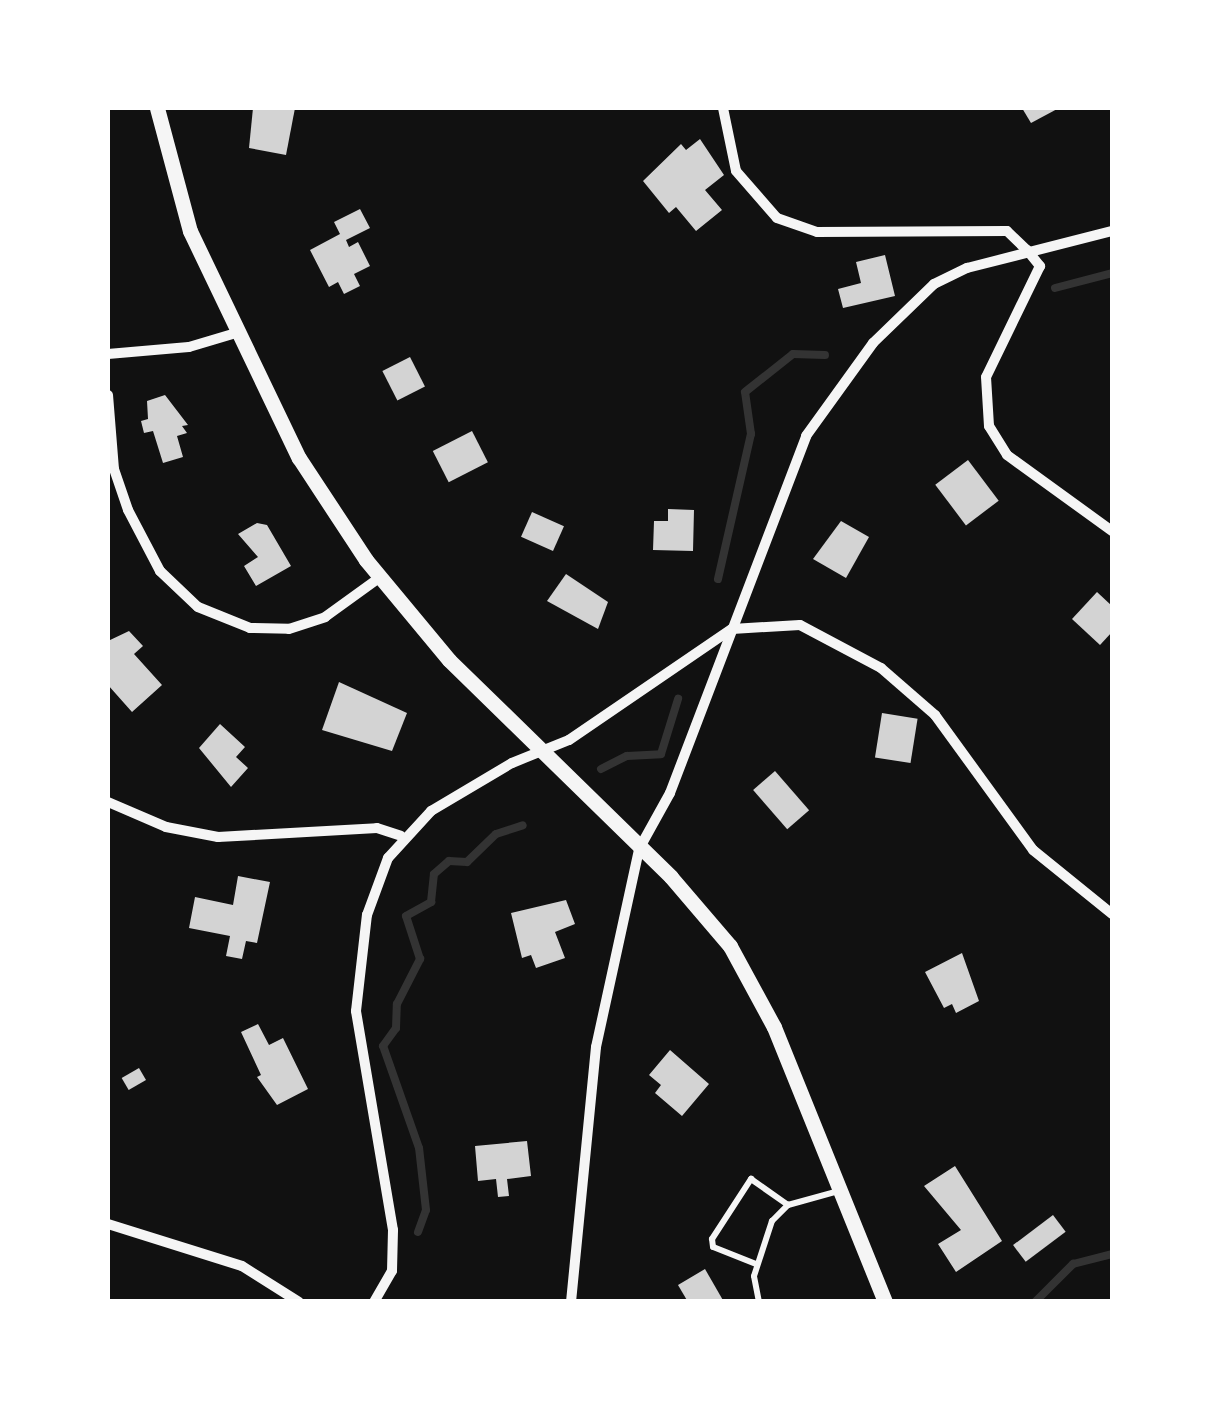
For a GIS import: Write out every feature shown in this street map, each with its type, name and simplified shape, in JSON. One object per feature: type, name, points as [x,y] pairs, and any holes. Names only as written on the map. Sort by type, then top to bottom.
[{"type":"street","points":[[157,108],[190,231],[299,458],[379,578],[540,753],[702,909],[754,986],[885,1302]]},
{"type":"street","points":[[724,108],[736,171],[760,206],[786,223],[817,232],[990,229],[1007,231],[1027,250],[1040,266],[986,377],[989,426],[1008,455],[1112,531]]},
{"type":"street","points":[[571,1302],[596,1047],[640,849],[670,793],[783,482],[834,394],[900,312],[934,284],[1027,250],[1112,232]]},
{"type":"street","points":[[108,354],[189,347],[236,333]]},
{"type":"street","points":[[108,394],[114,469],[128,510],[160,571],[198,606],[250,628],[289,628],[325,616],[379,578]]},
{"type":"street","points":[[374,1302],[392,1271],[393,1230],[361,1070],[358,976],[374,886],[401,836],[431,810],[540,753],[732,628],[800,626],[881,668],[936,716],[1033,850],[1112,914]]},
{"type":"street","points":[[108,802],[166,827],[218,837],[378,828],[401,836]]},
{"type":"street","points":[[108,1224],[242,1266],[300,1302]]},
{"type":"lane","points":[[756,1264],[712,1246],[712,1239],[751,1178],[788,1205]]},
{"type":"lane","points":[[759,1302],[756,1264],[772,1222],[788,1205],[840,1190]]},
{"type":"building","points":[[253,108],[295,108],[286,155],[249,148]]},
{"type":"building","points":[[1022,108],[1059,108],[1031,123]]},
{"type":"building","points":[[700,139],[724,175],[705,190],[722,210],[696,231],[676,207],[669,213],[643,181],[681,144],[686,150]]},
{"type":"building","points":[[360,209],[370,228],[346,240],[349,247],[358,242],[370,266],[354,274],[360,286],[344,294],[338,282],[329,287],[310,250],[340,234],[334,222]]},
{"type":"building","points":[[885,255],[895,296],[843,308],[838,289],[861,283],[856,262]]},
{"type":"building","points":[[410,357],[425,386],[397,400],[382,371]]},
{"type":"building","points":[[165,395],[188,425],[182,426],[187,433],[177,436],[183,457],[163,463],[153,431],[144,433],[141,421],[148,419],[147,401]]},
{"type":"building","points":[[472,431],[488,462],[449,482],[433,451]]},
{"type":"building","points":[[968,460],[999,501],[966,525],[935,485]]},
{"type":"building","points":[[668,509],[694,510],[693,551],[653,550],[654,521],[668,521]]},
{"type":"building","points":[[532,512],[564,526],[553,551],[521,537]]},
{"type":"building","points":[[841,521],[869,537],[846,578],[813,559]]},
{"type":"building","points":[[257,523],[267,525],[291,566],[256,586],[244,566],[258,557],[238,534]]},
{"type":"building","points":[[566,574],[608,602],[598,629],[547,601]]},
{"type":"building","points":[[1097,592],[1112,606],[1112,632],[1100,645],[1072,619]]},
{"type":"building","points":[[129,631],[143,646],[134,654],[162,685],[132,712],[108,685],[108,641]]},
{"type":"building","points":[[339,682],[407,713],[392,751],[322,730]]},
{"type":"building","points":[[882,713],[918,719],[911,763],[875,757]]},
{"type":"building","points":[[220,724],[245,747],[236,757],[248,768],[231,787],[199,748]]},
{"type":"building","points":[[775,771],[809,810],[787,829],[753,790]]},
{"type":"building","points":[[238,876],[270,882],[257,943],[246,941],[242,959],[226,956],[230,936],[189,928],[195,897],[233,905]]},
{"type":"building","points":[[566,900],[575,924],[555,932],[565,958],[536,968],[531,955],[522,958],[511,913]]},
{"type":"building","points":[[962,953],[979,1001],[956,1013],[952,1004],[944,1008],[925,972]]},
{"type":"building","points":[[258,1024],[269,1045],[283,1038],[308,1089],[277,1105],[257,1077],[261,1075],[241,1032]]},
{"type":"building","points":[[670,1050],[709,1084],[682,1116],[655,1093],[661,1085],[649,1075]]},
{"type":"building","points":[[139,1068],[146,1080],[129,1090],[122,1078]]},
{"type":"building","points":[[527,1141],[531,1176],[507,1179],[509,1196],[498,1197],[496,1179],[478,1181],[475,1146]]},
{"type":"building","points":[[955,1166],[1002,1241],[956,1272],[938,1244],[961,1230],[924,1186]]},
{"type":"building","points":[[1053,1215],[1066,1232],[1026,1262],[1013,1245]]},
{"type":"building","points":[[705,1269],[724,1302],[688,1302],[678,1285]]},
{"type":"waterway","points":[[1055,288],[1112,273]]},
{"type":"waterway","points":[[718,579],[751,434],[745,392],[793,354],[825,355]]},
{"type":"waterway","points":[[601,769],[627,756],[661,754],[678,699]]},
{"type":"waterway","points":[[418,1232],[426,1210],[419,1148],[383,1046],[396,1028],[397,1004],[420,959],[406,916],[431,902],[434,874],[449,861],[467,862],[496,834],[523,825]]},
{"type":"waterway","points":[[1035,1302],[1073,1264],[1112,1254]]}]
